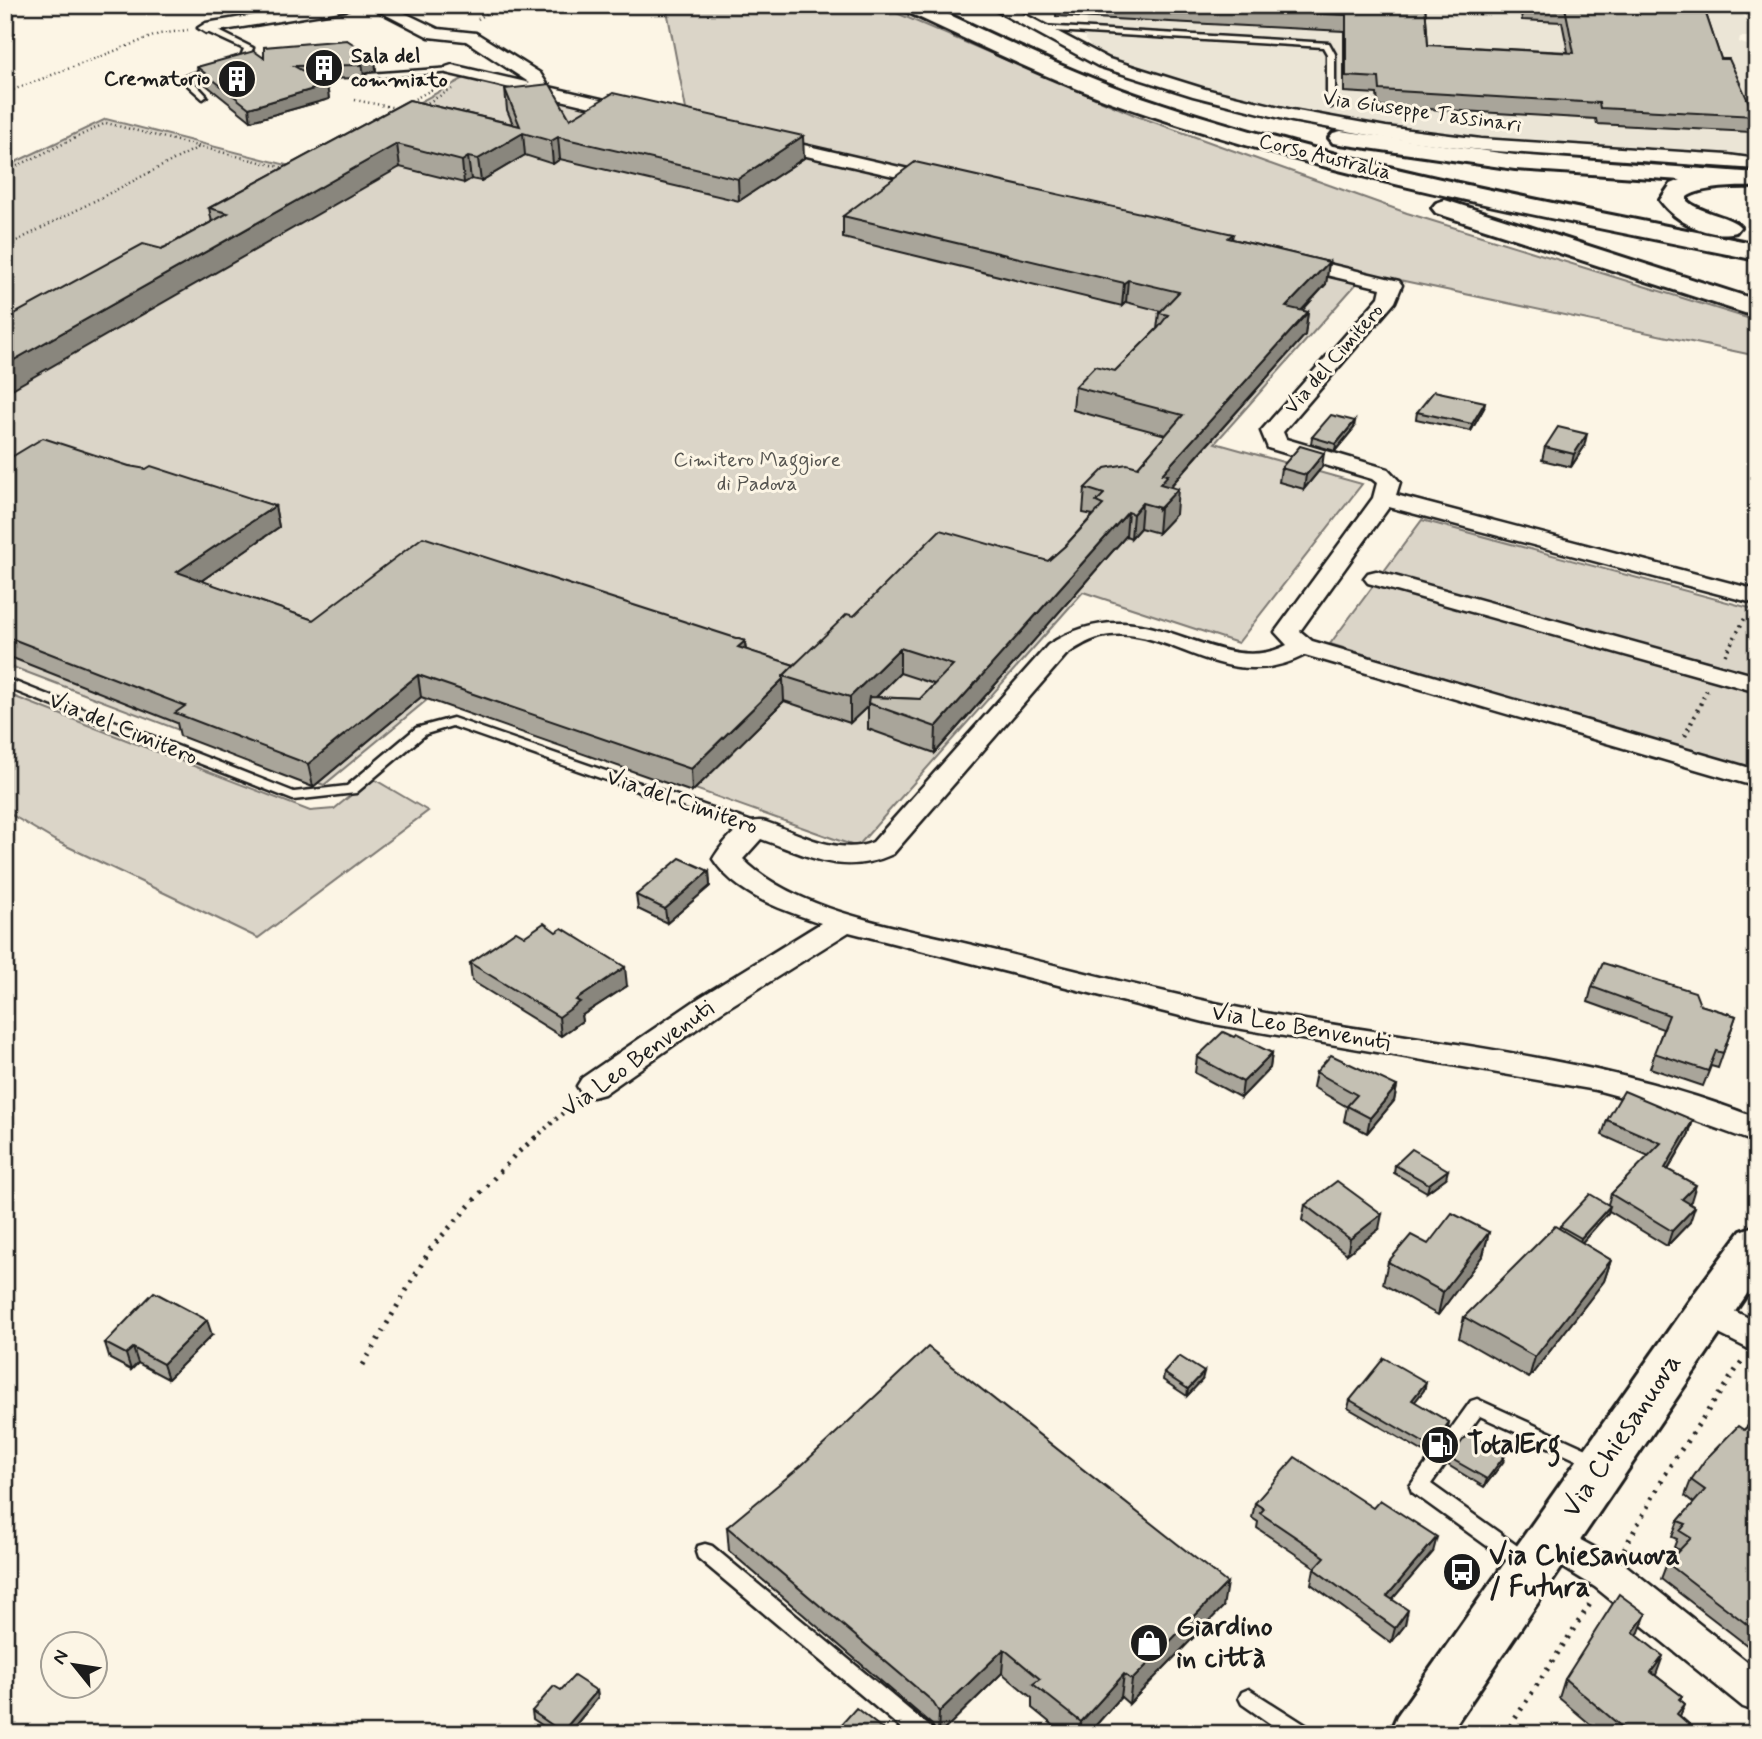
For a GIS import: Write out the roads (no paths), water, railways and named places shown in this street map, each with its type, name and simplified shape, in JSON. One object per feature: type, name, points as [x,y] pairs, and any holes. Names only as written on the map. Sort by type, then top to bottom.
[{"type":"main road","name":"Corso Australia","points":[[911,5],[1085,70],[1261,131],[1362,158],[1757,242]]},
{"type":"main road","name":"Corso Australia","points":[[933,5],[1085,70],[1198,123],[1309,155],[1757,252]]},
{"type":"main road","points":[[1085,70],[1251,118],[1404,149],[1515,162],[1696,173],[1757,180]]},
{"type":"main road","points":[[1085,70],[1115,99],[1228,139],[1757,309]]},
{"type":"main road","points":[[1757,187],[1701,183],[1679,189],[1673,200],[1684,213],[1695,219],[1757,233]]},
{"type":"main road","name":"Via Chiesanuova","points":[[1417,1734],[1757,1243]]},
{"type":"street","points":[[206,28],[346,5]]},
{"type":"street","points":[[375,5],[435,34],[470,36],[534,77],[548,92]]},
{"type":"street","name":"Via Giuseppe Tassinari","points":[[995,5],[1041,28],[1085,70],[1370,130],[1532,150],[1696,157],[1757,164]]},
{"type":"street","points":[[466,73],[517,66]]},
{"type":"street","points":[[466,73],[656,117]]},
{"type":"street","points":[[751,138],[954,184]]},
{"type":"street","name":"Via del Cimitero","points":[[1278,258],[1392,285],[1388,298],[1272,431],[1276,443],[1380,474],[1389,482],[1384,499]]},
{"type":"street","points":[[1757,597],[1384,499],[1291,622],[1287,632],[1303,646],[1757,779]]},
{"type":"street","points":[[1376,578],[1757,684]]},
{"type":"street","name":"Via del Cimitero","points":[[756,828],[841,857],[863,857],[883,848],[1057,650],[1080,636],[1105,629],[1131,629],[1242,662],[1275,661],[1303,646]]},
{"type":"street","name":"Via Leo Benvenuti","points":[[756,828],[727,859],[736,872],[775,893],[844,922],[1149,999],[1288,1028],[1603,1080],[1757,1131]]},
{"type":"street","name":"Via Leo Benvenuti","points":[[593,1086],[710,1005],[844,922]]},
{"type":"street","points":[[1707,1312],[1748,1352]]},
{"type":"street","points":[[1542,1554],[1609,1576],[1757,1693]]},
{"type":"lane","points":[[202,96],[186,79],[244,58],[249,48],[206,28]]},
{"type":"lane","points":[[1041,28],[1326,45],[1331,54],[1331,104]]},
{"type":"lane","points":[[369,76],[466,73]]},
{"type":"lane","name":"Via del Cimitero","points":[[5,682],[293,796],[351,790],[421,731],[453,722],[756,828]]},
{"type":"lane","points":[[1542,1554],[1419,1486],[1477,1406],[1604,1465]]},
{"type":"lane","points":[[705,1552],[923,1734]]},
{"type":"lane","points":[[1249,1698],[1302,1734]]},
{"type":"place","name":"Sala del commiato","points":[[324,68]]},
{"type":"place","name":"Crematorio","points":[[237,79]]},
{"type":"place","name":"TotalErg","points":[[1440,1445]]},
{"type":"place","name":"Via Chiesanuova / Futura","points":[[1462,1572]]},
{"type":"place","name":"Giardino in città","points":[[1149,1643]]},
{"type":"park label","name":"Cimitero Maggiore di Padova","points":[[757,472]]}]
